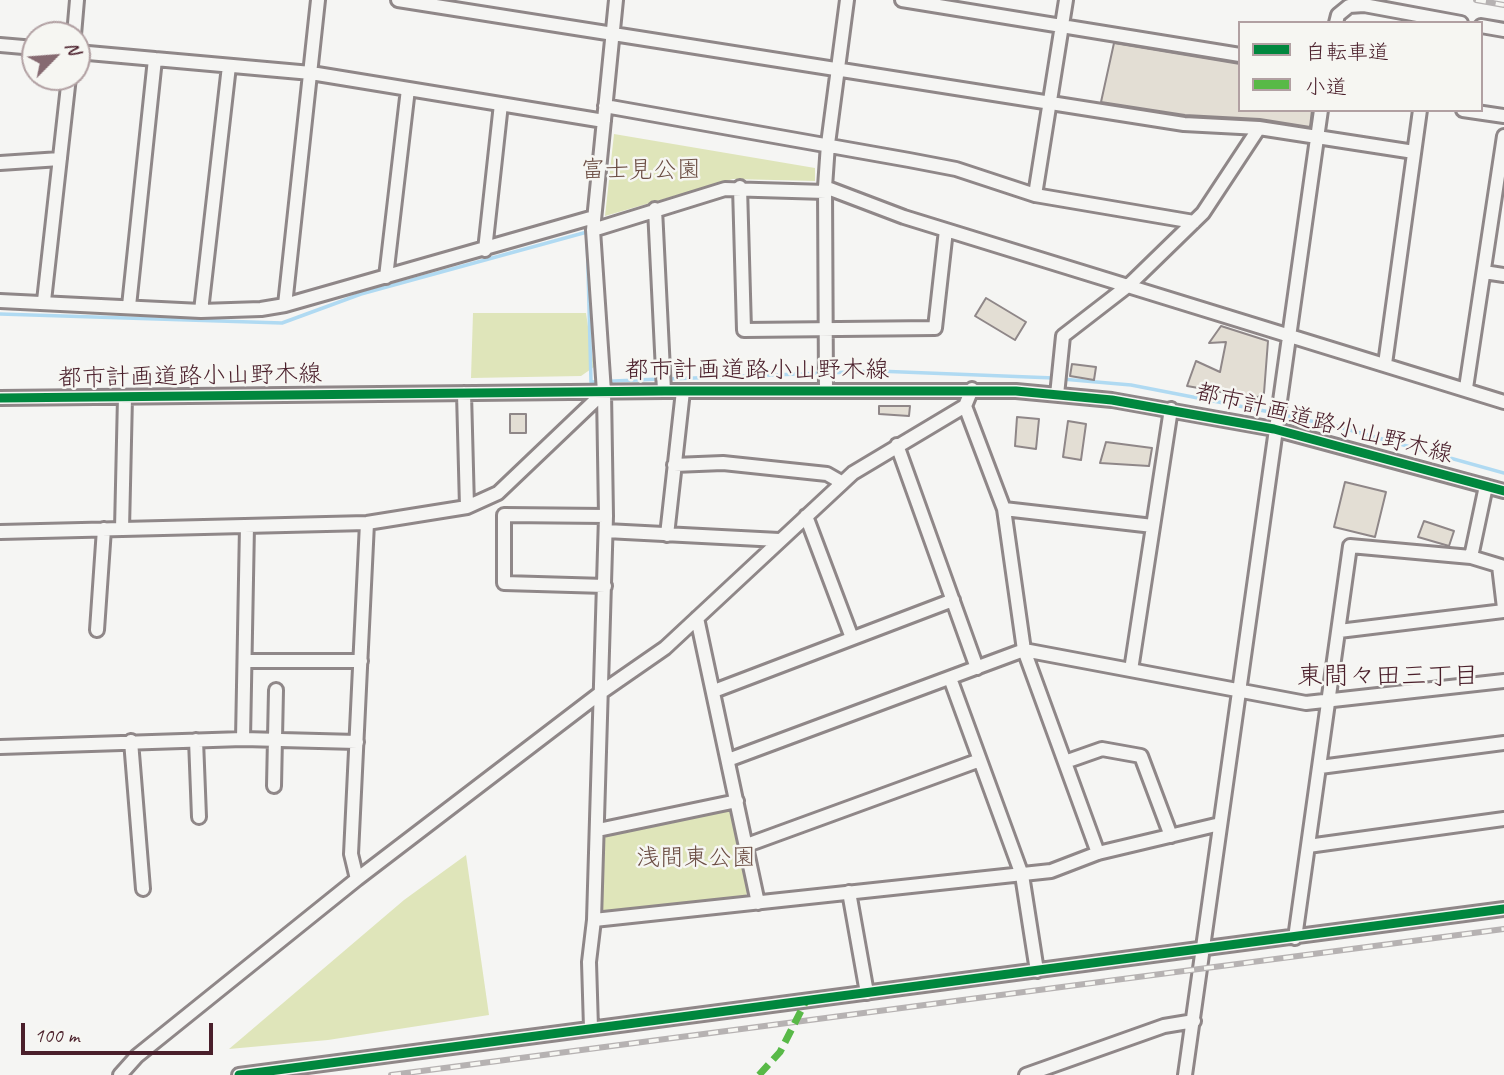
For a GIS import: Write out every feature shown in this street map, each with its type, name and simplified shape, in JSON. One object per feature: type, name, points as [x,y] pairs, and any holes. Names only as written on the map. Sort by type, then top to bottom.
[{"type":"street","points":[[75,21],[77,0]]},
{"type":"street","points":[[285,305],[318,0]]},
{"type":"street","points":[[398,0],[1184,124],[1259,128],[1414,152]]},
{"type":"street","points":[[591,1028],[589,962],[594,920],[598,830],[606,531],[604,392],[594,223],[616,0]]},
{"type":"street","points":[[826,390],[825,190],[828,144],[847,0]]},
{"type":"street","points":[[902,0],[1238,55]]},
{"type":"street","points":[[1035,195],[1066,0]]},
{"type":"street","points":[[1336,21],[1344,3],[1450,21]]},
{"type":"street","points":[[1483,26],[1504,30]]},
{"type":"street","points":[[0,45],[21,47]]},
{"type":"street","points":[[91,53],[312,74],[604,121]]},
{"type":"street","points":[[129,306],[155,59]]},
{"type":"street","points":[[201,311],[229,66]]},
{"type":"street","points":[[386,277],[408,89]]},
{"type":"street","points":[[44,301],[67,91]]},
{"type":"street","points":[[485,250],[501,104]]},
{"type":"street","points":[[605,106],[956,169],[1035,195],[1194,222]]},
{"type":"street","points":[[1185,1075],[1205,949],[1274,429],[1290,336],[1321,112]]},
{"type":"street","points":[[1385,364],[1420,112]]},
{"type":"street","points":[[1477,112],[1504,116]]},
{"type":"street","points":[[1057,395],[1063,336],[1129,285],[1194,222],[1259,128]]},
{"type":"street","points":[[1466,388],[1504,136]]},
{"type":"street","points":[[0,163],[60,159]]},
{"type":"street","points":[[740,187],[744,330],[935,328],[946,230]]},
{"type":"street","points":[[0,301],[44,301],[201,311],[285,305],[485,250],[740,187],[825,190],[946,230],[1466,388],[1504,402]]},
{"type":"street","points":[[655,209],[664,391]]},
{"type":"street","points":[[1483,272],[1504,275]]},
{"type":"street","points":[[120,1075],[137,1056],[357,879],[603,691],[664,648],[841,482],[897,445],[965,406],[972,389]]},
{"type":"street","name":"都市計画道路小山野木線","points":[[0,398],[972,389],[1057,395],[1171,409],[1274,429],[1504,491]]},
{"type":"street","points":[[667,534],[683,391]]},
{"type":"street","points":[[0,532],[367,523],[467,507],[498,493],[604,392]]},
{"type":"street","points":[[464,393],[467,507]]},
{"type":"street","points":[[122,528],[125,397]]},
{"type":"street","points":[[965,406],[1004,509],[1024,650],[1098,853]]},
{"type":"street","points":[[1131,670],[1171,409]]},
{"type":"street","points":[[897,445],[977,668]]},
{"type":"street","points":[[674,465],[723,463],[827,474],[841,482]]},
{"type":"street","points":[[1471,557],[1486,486]]},
{"type":"street","points":[[1004,509],[1153,526]]},
{"type":"street","points":[[605,586],[504,583],[504,514],[606,516]]},
{"type":"street","points":[[806,516],[852,638]]},
{"type":"street","points":[[357,879],[352,854],[367,523]]},
{"type":"street","points":[[243,739],[247,526]]},
{"type":"street","points":[[97,630],[104,529]]},
{"type":"street","points":[[606,531],[779,540]]},
{"type":"street","points":[[1295,938],[1350,546],[1471,557],[1501,566],[1504,610],[1339,631]]},
{"type":"street","points":[[713,691],[953,600]]},
{"type":"street","points":[[697,618],[758,903]]},
{"type":"street","points":[[728,760],[1024,650],[1240,693],[1306,703],[1504,681]]},
{"type":"street","points":[[245,662],[361,661]]},
{"type":"street","points":[[950,678],[1022,875],[1037,971]]},
{"type":"street","points":[[274,786],[276,690]]},
{"type":"street","points":[[0,747],[243,739],[357,742]]},
{"type":"street","points":[[196,740],[200,817]]},
{"type":"street","points":[[131,741],[143,890]]},
{"type":"street","points":[[1320,767],[1504,743]]},
{"type":"street","points":[[1065,762],[1102,749],[1141,757],[1171,836]]},
{"type":"street","points":[[747,845],[980,760]]},
{"type":"street","points":[[598,830],[737,801]]},
{"type":"street","points":[[1308,846],[1504,819]]},
{"type":"street","points":[[594,920],[1051,871],[1098,853],[1220,824]]},
{"type":"street","points":[[849,892],[867,993]]},
{"type":"street","points":[[239,1075],[1504,909]]},
{"type":"street","points":[[1026,1075],[1164,1026],[1194,1021]]},
{"type":"green space","name":"富士見公園","points":[[614,134],[815,168],[815,181],[733,179],[605,216]]},
{"type":"green space","points":[[473,313],[586,313],[594,367],[581,376],[471,378]]},
{"type":"green space","name":"浅間東公園","points":[[729,807],[748,891],[745,897],[609,913],[600,908],[604,836]]},
{"type":"green space","points":[[466,855],[489,1015],[328,1040],[229,1049],[404,900]]},
{"type":"building","points":[[1114,43],[1238,64],[1238,112],[1312,112],[1310,127],[1260,119],[1185,115],[1101,102]]},
{"type":"building","points":[[986,298],[1026,322],[1015,340],[975,316]]},
{"type":"building","points":[[1221,326],[1268,341],[1264,393],[1256,398],[1187,386],[1196,361],[1220,372],[1226,342],[1209,343]]},
{"type":"building","points":[[1072,364],[1096,367],[1094,380],[1070,376]]},
{"type":"building","points":[[879,406],[910,406],[909,416],[879,414]]},
{"type":"building","points":[[510,414],[526,414],[526,433],[510,433]]},
{"type":"building","points":[[1017,417],[1039,419],[1036,449],[1015,446]]},
{"type":"building","points":[[1068,421],[1086,424],[1081,460],[1063,457]]},
{"type":"building","points":[[1106,442],[1152,448],[1149,466],[1100,463]]},
{"type":"building","points":[[1345,482],[1386,492],[1375,537],[1334,527]]},
{"type":"building","points":[[1424,521],[1454,531],[1449,546],[1418,537]]},
{"type":"waterway","points":[[0,314],[282,323],[361,294],[587,232],[591,382],[660,379]]},
{"type":"waterway","points":[[668,379],[877,371],[1054,378]]},
{"type":"waterway","points":[[1062,379],[1131,385],[1275,413]]},
{"type":"waterway","points":[[1283,415],[1339,427],[1504,473]]},
{"type":"railway","points":[[1476,0],[1504,5]]},
{"type":"railway","points":[[391,1075],[1504,929]]},
{"type":"marked path","points":[[759,1075],[780,1052],[806,1001]]},
{"type":"cycle path","points":[[0,398],[664,391],[1016,391],[1112,400],[1274,429],[1504,491]]},
{"type":"cycle path","points":[[239,1075],[1504,909]]},
{"type":"district","name":"東間々田三丁目","points":[[1388,677]]}]
